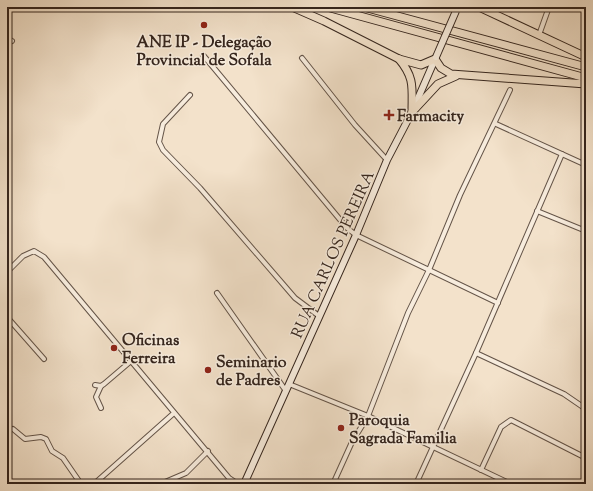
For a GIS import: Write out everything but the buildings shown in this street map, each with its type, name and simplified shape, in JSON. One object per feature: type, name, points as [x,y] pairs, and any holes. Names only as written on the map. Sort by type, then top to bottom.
[{"type":"highway","points":[[292,7],[324,21],[399,59],[421,65],[435,58],[446,72],[457,76],[586,84]]},
{"type":"highway","points":[[327,7],[586,78]]},
{"type":"highway","points":[[364,7],[586,67]]},
{"type":"highway","points":[[458,8],[467,7]]},
{"type":"highway","points":[[479,7],[489,9],[586,57]]},
{"type":"highway","points":[[399,59],[408,70],[412,79],[412,112]]},
{"type":"highway","points":[[412,112],[438,84],[457,76]]},
{"type":"main road","name":"RUA CARLOS PEREIRA","points":[[244,484],[356,235],[387,160],[412,112],[458,8]]},
{"type":"street","points":[[539,35],[549,7]]},
{"type":"street","points":[[7,38],[12,42]]},
{"type":"street","points":[[203,55],[343,225],[356,235],[498,303]]},
{"type":"street","points":[[302,58],[355,125],[387,160]]},
{"type":"street","points":[[333,484],[352,442],[368,416],[408,313],[429,270],[460,195],[496,124],[510,90]]},
{"type":"street","points":[[190,95],[163,124],[159,142],[163,150],[200,188],[295,298],[319,316]]},
{"type":"street","points":[[496,124],[586,165]]},
{"type":"street","points":[[416,484],[476,353],[562,154]]},
{"type":"street","points":[[537,211],[586,232]]},
{"type":"street","points":[[7,272],[28,253],[34,251],[39,253],[208,451],[229,478],[238,484]]},
{"type":"street","points":[[217,293],[286,391]]},
{"type":"street","points":[[7,317],[44,360]]},
{"type":"street","points":[[476,353],[564,394],[583,407]]},
{"type":"street","points":[[101,408],[96,397],[101,386],[131,361]]},
{"type":"street","points":[[289,384],[368,416],[503,482],[512,484]]},
{"type":"street","points":[[95,385],[101,386]]},
{"type":"street","points":[[94,484],[174,413]]},
{"type":"street","points":[[481,470],[501,427],[511,420],[586,458]]},
{"type":"street","points":[[12,429],[25,439],[41,437],[46,439],[52,451],[63,458],[81,484]]},
{"type":"street","points":[[165,482],[186,473],[208,451]]},
{"type":"place","name":"ANE IP - Delegação Provincial de Sofala","points":[[204,25]]},
{"type":"place","name":"Farmacity","points":[[389,115]]},
{"type":"place","name":"Oficinas Ferreira","points":[[114,348]]},
{"type":"place","name":"Seminario de Padres","points":[[208,370]]},
{"type":"place","name":"Paroquia Sagrada Familia","points":[[341,428]]}]
